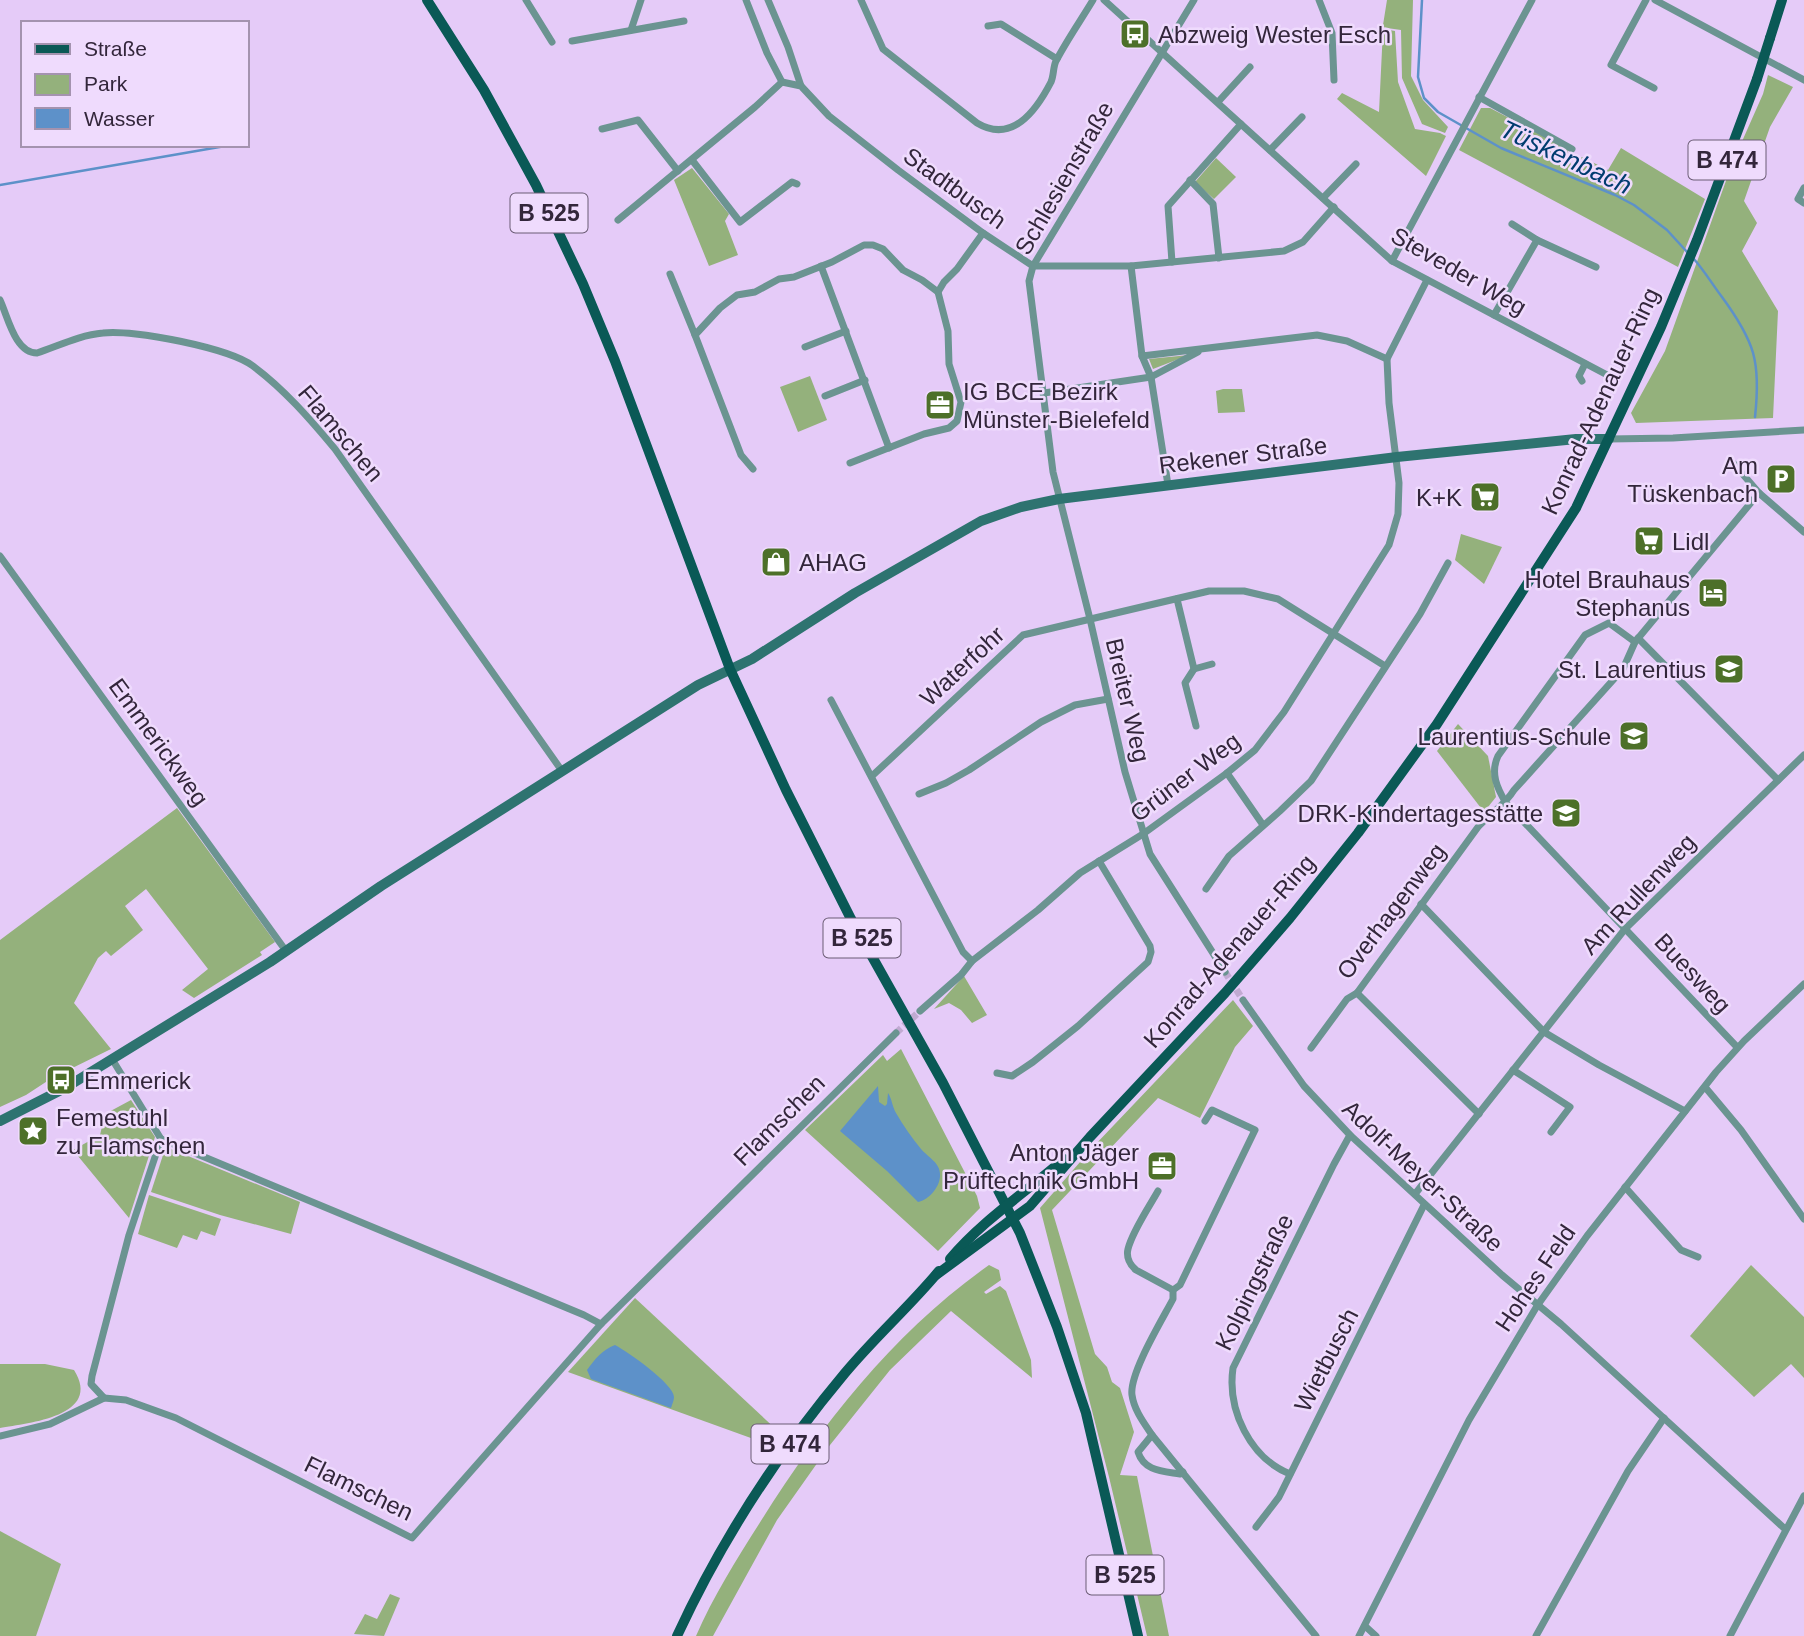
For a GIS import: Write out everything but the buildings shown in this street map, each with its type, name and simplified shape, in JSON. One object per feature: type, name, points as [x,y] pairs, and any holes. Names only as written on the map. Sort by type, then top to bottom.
[{"type":"main road","name":"B 525","points":[[427,0],[484,90],[536,185],[583,284],[615,361],[730,669],[786,790],[851,919],[943,1083],[1013,1218],[1057,1327],[1084,1406],[1138,1636]]},
{"type":"main road","name":"Konrad-Adenauer-Ring","points":[[1090,1137],[1225,993],[1290,918],[1364,824],[1444,713],[1576,508],[1661,327],[1697,240],[1757,79],[1782,0]]},
{"type":"main road","name":"B 474","points":[[677,1636],[729,1536],[794,1438],[847,1371],[970,1236],[1090,1137]]},
{"type":"main road","name":"B 474","points":[[936,1275],[1030,1206],[1090,1137]]},
{"type":"street","points":[[526,0],[552,42]]},
{"type":"street","points":[[631,30],[640,0]]},
{"type":"street","points":[[746,0],[767,54],[782,82],[801,86]]},
{"type":"street","points":[[768,0],[801,86]]},
{"type":"street","points":[[861,0],[883,49],[987,129],[1013,128],[1024,121],[1052,80],[1057,59],[1094,0]]},
{"type":"street","name":"Steveder Weg","points":[[1104,0],[1392,261],[1611,377]]},
{"type":"street","name":"Schlesienstraße","points":[[1059,499],[1029,281],[1033,266],[1194,0]]},
{"type":"street","points":[[1319,0],[1332,33],[1334,79]]},
{"type":"street","points":[[1392,261],[1532,0]]},
{"type":"street","points":[[1646,0],[1611,65],[1654,88]]},
{"type":"street","points":[[1655,0],[1804,80]]},
{"type":"street","points":[[572,41],[684,21]]},
{"type":"street","points":[[988,26],[1001,24],[1057,59]]},
{"type":"street","points":[[1218,102],[1250,67]]},
{"type":"street","points":[[618,220],[782,82]]},
{"type":"street","name":"Stadtbusch","points":[[801,86],[829,116],[983,233],[1033,266]]},
{"type":"street","points":[[1479,97],[1572,149]]},
{"type":"street","points":[[1270,150],[1302,117]]},
{"type":"street","points":[[602,129],[638,120],[678,171]]},
{"type":"street","points":[[1172,262],[1168,206],[1241,124]]},
{"type":"street","points":[[692,160],[740,222],[792,182],[797,184]]},
{"type":"street","points":[[1324,198],[1356,164]]},
{"type":"street","points":[[1190,180],[1213,204],[1219,258]]},
{"type":"street","points":[[1804,188],[1798,199],[1804,203]]},
{"type":"street","points":[[1033,266],[1131,266],[1284,251],[1297,247],[1334,207]]},
{"type":"street","points":[[1512,224],[1537,240],[1596,267]]},
{"type":"street","points":[[938,292],[983,233]]},
{"type":"street","points":[[1494,315],[1537,240]]},
{"type":"street","points":[[695,335],[720,308],[737,295],[755,292],[779,279],[794,277],[864,245],[883,249],[903,270],[938,292],[948,331],[949,365],[961,402],[957,421],[949,428],[924,434],[850,463]]},
{"type":"street","points":[[821,265],[889,448]]},
{"type":"street","points":[[1131,266],[1142,356],[1150,377],[1168,485]]},
{"type":"street","points":[[670,274],[741,455],[753,469]]},
{"type":"street","points":[[1142,356],[1317,335],[1347,341],[1387,359],[1426,280]]},
{"type":"street","name":"Flamschen","points":[[0,300],[21,347],[30,353],[86,336],[118,331],[183,342],[233,355],[251,365],[309,418],[335,449],[562,771]]},
{"type":"street","points":[[804,347],[846,331]]},
{"type":"street","points":[[1044,393],[1150,377],[1201,350]]},
{"type":"street","name":"Grüner Weg","points":[[920,1011],[961,975],[972,961],[1038,910],[1080,873],[1143,834],[1255,750],[1284,712],[1389,545],[1398,514],[1397,457],[1389,403],[1387,359]]},
{"type":"street","points":[[1582,381],[1579,376],[1585,364]]},
{"type":"street","points":[[825,396],[865,380]]},
{"type":"street","name":"Rekener Straße","points":[[0,1121],[65,1088],[286,951],[382,886],[698,685],[752,659],[923,552],[981,521],[1021,507],[1059,499],[1397,457],[1576,439],[1682,438],[1804,430]]},
{"type":"street","points":[[1734,464],[1759,493],[1804,533]]},
{"type":"street","name":"Overhagenweg","points":[[1311,1048],[1348,999],[1357,993],[1478,827],[1496,808],[1506,803],[1514,790],[1623,669],[1636,640],[1759,493]]},
{"type":"street","name":"Breiter Weg","points":[[1059,499],[1125,772],[1150,854],[1225,972]]},
{"type":"street","name":"Emmerickweg","points":[[0,556],[286,951]]},
{"type":"street","points":[[1206,889],[1229,856],[1311,781],[1425,606],[1448,563]]},
{"type":"street","name":"Waterfohr","points":[[872,776],[1023,635],[1177,599],[1223,590],[1251,592],[1278,599],[1385,666]]},
{"type":"street","points":[[1177,599],[1194,669]]},
{"type":"street","points":[[1506,803],[1495,777],[1496,761],[1585,635],[1609,624],[1636,640],[1778,780]]},
{"type":"street","points":[[1196,726],[1185,683],[1194,669],[1212,664]]},
{"type":"street","points":[[919,794],[957,777],[1041,722],[1075,705],[1108,699]]},
{"type":"street","points":[[831,700],[910,854],[963,952],[972,961]]},
{"type":"street","name":"Am Rullenweg","points":[[1415,1194],[1625,929],[1804,755]]},
{"type":"street","points":[[1227,773],[1263,825]]},
{"type":"street","name":"Buesweg","points":[[1506,803],[1737,1047]]},
{"type":"street","points":[[997,1073],[1012,1076],[1033,1062],[1148,962],[1152,952],[1150,946],[1099,861]]},
{"type":"street","points":[[1421,904],[1544,1032],[1599,1066],[1685,1111]]},
{"type":"street","points":[[1801,987],[1804,999]]},
{"type":"street","name":"Hohes Feld","points":[[1359,1636],[1469,1420],[1537,1306],[1587,1236],[1737,1047],[1801,987]]},
{"type":"street","points":[[1357,993],[1479,1114]]},
{"type":"street","name":"Adolf-Meyer-Straße","points":[[1243,1000],[1304,1086],[1350,1135],[1424,1205],[1537,1306],[1561,1324],[1785,1529]]},
{"type":"street","name":"Flamschen","points":[[104,1398],[126,1400],[176,1418],[412,1538],[601,1324],[896,1033]]},
{"type":"street","points":[[112,1059],[161,1139],[601,1324]]},
{"type":"street","points":[[1513,1070],[1570,1107],[1551,1132]]},
{"type":"street","points":[[1704,1087],[1741,1130],[1804,1219]]},
{"type":"street","points":[[1173,1290],[1180,1285],[1255,1130],[1212,1110],[1205,1121]]},
{"type":"street","name":"Kolpingstraße","points":[[1290,1475],[1266,1461],[1251,1442],[1233,1399],[1233,1368],[1328,1174],[1350,1135]]},
{"type":"street","points":[[0,1436],[50,1424],[104,1398],[91,1384],[92,1376],[129,1235],[161,1139]]},
{"type":"street","points":[[1625,1187],[1681,1250],[1698,1257]]},
{"type":"street","points":[[1158,1191],[1131,1241],[1128,1255],[1136,1270],[1173,1290]]},
{"type":"street","name":"Wietbusch","points":[[1256,1527],[1279,1497],[1424,1205]]},
{"type":"street","points":[[1173,1290],[1173,1299],[1133,1380],[1134,1404],[1152,1435],[1316,1636]]},
{"type":"street","points":[[1536,1636],[1628,1471],[1664,1418]]},
{"type":"street","points":[[1152,1435],[1138,1452],[1140,1460],[1146,1466],[1157,1470],[1180,1474],[1183,1472]]},
{"type":"street","points":[[1730,1636],[1804,1496]]},
{"type":"street","points":[[1365,1626],[1376,1636]]},
{"type":"green space","points":[[1387,0],[1413,0],[1411,76],[1423,100],[1448,127],[1445,133],[1422,124],[1402,78],[1401,30],[1380,27],[1383,25]]},
{"type":"green space","points":[[1383,29],[1395,31],[1398,82],[1415,129],[1446,136],[1426,176],[1337,99],[1342,93],[1379,112]]},
{"type":"green space","points":[[1768,75],[1793,87],[1770,127],[1744,201],[1757,223],[1742,251],[1778,311],[1773,418],[1636,423],[1631,413],[1665,351],[1732,164],[1763,94]]},
{"type":"green space","points":[[1481,108],[1490,108],[1567,148],[1571,165],[1582,157],[1608,170],[1621,148],[1705,199],[1678,267],[1459,150]]},
{"type":"green space","points":[[1216,158],[1236,177],[1214,199],[1195,182]]},
{"type":"green space","points":[[692,168],[729,214],[725,221],[738,255],[709,266],[674,180]]},
{"type":"green space","points":[[1189,355],[1153,369],[1149,359]]},
{"type":"green space","points":[[810,376],[827,420],[798,432],[780,387]]},
{"type":"green space","points":[[1242,389],[1245,412],[1218,413],[1216,391]]},
{"type":"green space","points":[[1461,534],[1502,547],[1484,584],[1455,560]]},
{"type":"green space","points":[[1458,724],[1488,756],[1496,797],[1484,812],[1437,751]]},
{"type":"green space","points":[[177,808],[275,942],[260,952],[262,955],[194,998],[182,990],[208,969],[146,889],[125,906],[143,930],[111,956],[106,951],[98,958],[74,1003],[111,1049],[0,1107],[0,940]]},
{"type":"green space","points":[[964,976],[987,1015],[972,1023],[961,1010],[949,1003],[934,1009]]},
{"type":"green space","points":[[1233,1000],[1253,1026],[1235,1047],[1200,1118],[1158,1098],[1052,1210],[1095,1354],[1107,1367],[1112,1382],[1120,1388],[1134,1432],[1120,1475],[1137,1476],[1169,1636],[1147,1636],[1040,1208],[1094,1146]]},
{"type":"green space","points":[[901,1049],[977,1196],[980,1208],[938,1251],[805,1130],[883,1055],[887,1061]]},
{"type":"green space","points":[[131,1100],[155,1137],[129,1218],[73,1150],[100,1135],[105,1114]]},
{"type":"green space","points":[[171,1149],[300,1202],[291,1234],[220,1215],[151,1192],[164,1152]]},
{"type":"green space","points":[[149,1195],[221,1219],[215,1236],[201,1231],[197,1240],[183,1235],[177,1248],[138,1234]]},
{"type":"green space","points":[[989,1265],[999,1270],[1001,1280],[984,1292],[986,1294],[1000,1286],[1006,1291],[1031,1360],[1032,1378],[951,1311],[890,1370],[830,1445],[777,1520],[713,1636],[696,1636],[717,1593],[750,1538],[834,1416],[890,1351],[921,1320]]},
{"type":"green space","points":[[1751,1265],[1804,1317],[1804,1378],[1791,1364],[1754,1397],[1690,1336]]},
{"type":"green space","points":[[635,1298],[780,1433],[770,1445],[568,1372]]},
{"type":"green space","points":[[0,1364],[45,1364],[74,1370],[80,1385],[79,1398],[71,1407],[44,1420],[0,1428]]},
{"type":"green space","points":[[0,1531],[61,1564],[36,1636],[0,1636]]},
{"type":"green space","points":[[390,1594],[400,1598],[384,1636],[354,1634],[365,1614],[377,1619]]},
{"type":"water","points":[[878,1086],[879,1102],[885,1106],[887,1104],[888,1093],[905,1127],[939,1170],[940,1179],[936,1188],[922,1201],[918,1202],[840,1131]]},
{"type":"water","points":[[615,1345],[667,1384],[674,1397],[671,1408],[591,1379],[587,1370],[599,1355]]},
{"type":"waterway","name":"Tüskenbach","points":[[1422,0],[1418,77],[1424,98],[1438,112],[1501,148],[1634,205],[1667,230],[1688,253]]},
{"type":"waterway","points":[[0,185],[219,147]]},
{"type":"waterway","name":"Tüskenbach","points":[[1693,258],[1749,340],[1756,367],[1755,417]]},
{"type":"tunnel","points":[[1225,972],[1243,1000]]},
{"type":"tunnel","points":[[896,1033],[920,1011]]},
{"type":"place","name":"Abzweig Wester Esch","points":[[1135,34]]},
{"type":"place","name":"IG BCE Bezirk Münster-Bielefeld","points":[[940,405]]},
{"type":"place","name":"Am Tüskenbach","points":[[1781,479]]},
{"type":"place","name":"K+K","points":[[1485,497]]},
{"type":"place","name":"Lidl","points":[[1649,541]]},
{"type":"place","name":"AHAG","points":[[776,562]]},
{"type":"place","name":"Hotel Brauhaus Stephanus","points":[[1713,593]]},
{"type":"place","name":"St. Laurentius","points":[[1729,669]]},
{"type":"place","name":"Laurentius-Schule","points":[[1634,736]]},
{"type":"place","name":"DRK-Kindertagesstätte","points":[[1566,813]]},
{"type":"place","name":"Emmerick","points":[[61,1080]]},
{"type":"place","name":"Femestuhl zu Flamschen","points":[[33,1131]]},
{"type":"place","name":"Anton Jäger Prüftechnik GmbH","points":[[1162,1166]]}]
